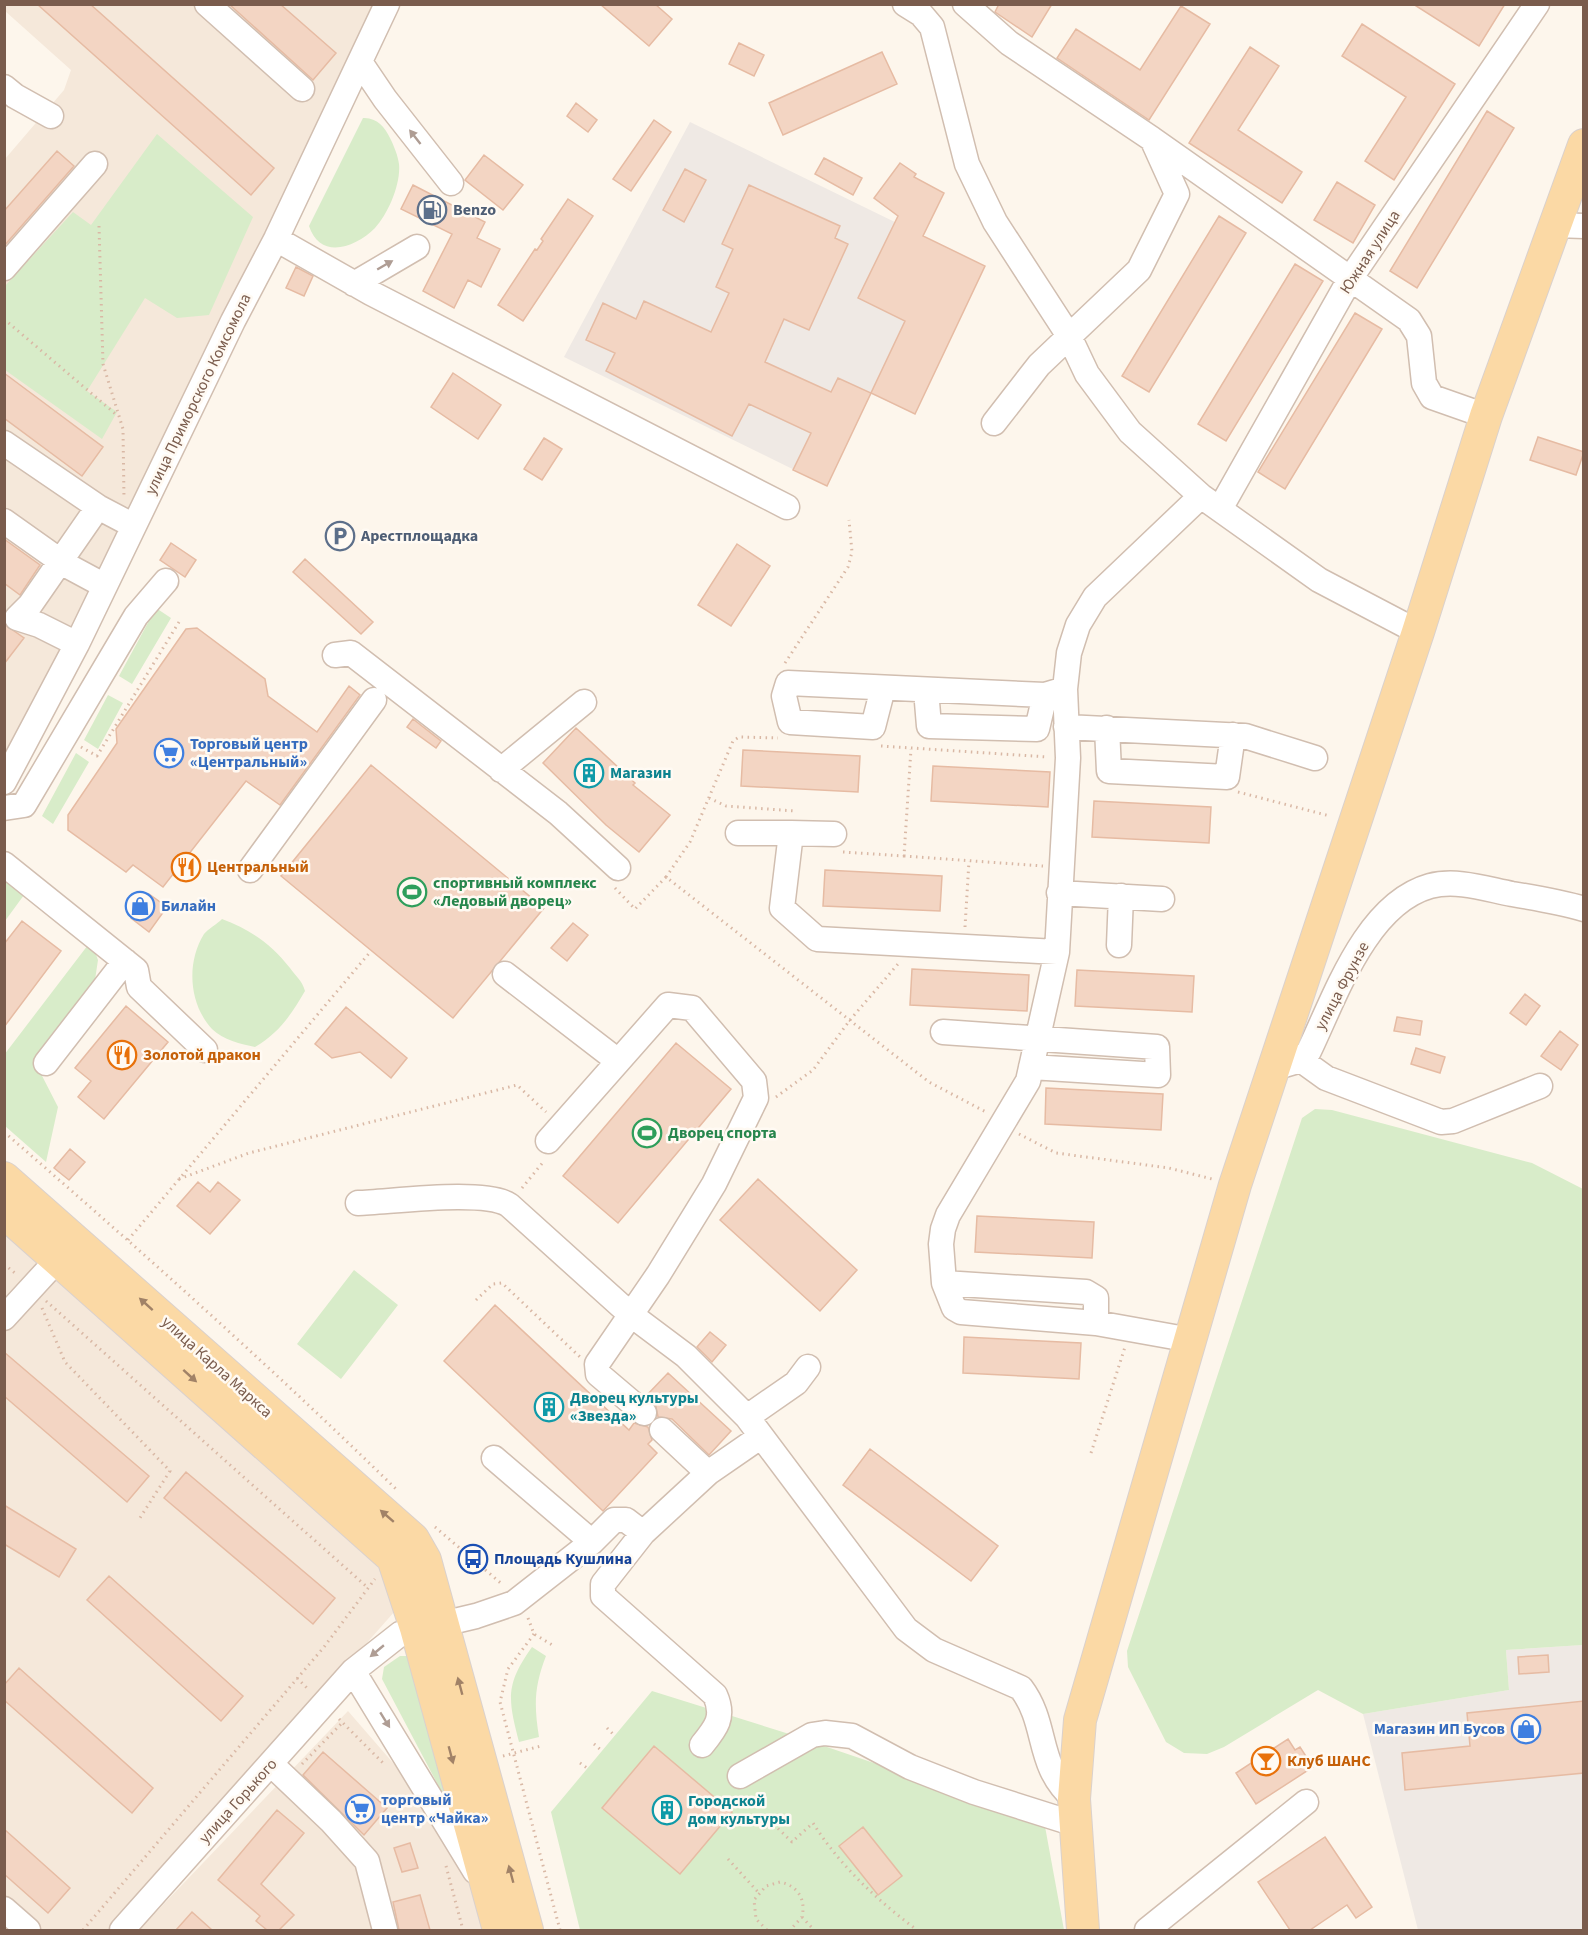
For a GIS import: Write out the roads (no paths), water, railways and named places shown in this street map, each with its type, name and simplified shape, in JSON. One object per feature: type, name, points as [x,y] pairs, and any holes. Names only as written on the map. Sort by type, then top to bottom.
[{"type":"main road","points":[[1083,1930],[1075,1812],[1080,1720],[1235,1185],[1287,1064],[1486,416],[1569,225],[1584,145]]},
{"type":"main road","name":"улица Карла Маркса","points":[[4,1178],[410,1552]]},
{"type":"main road","name":"улица Карла Маркса","points":[[4,1212],[410,1552]]},
{"type":"main road","points":[[410,1552],[499,1930]]},
{"type":"main road","points":[[429,1626],[527,1930]]},
{"type":"street","points":[[207,4],[302,89]]},
{"type":"street","name":"улица Приморского Комсомола","points":[[4,782],[105,586],[129,516],[276,239],[387,4]]},
{"type":"street","points":[[906,4],[921,14],[932,27],[967,164],[990,212],[1069,336],[1087,374],[1130,432],[1210,502],[1319,580],[1418,632]]},
{"type":"street","points":[[965,4],[1009,43],[1152,139],[1409,320],[1419,336],[1425,383],[1432,397],[1486,416]]},
{"type":"street","name":"Южная улица","points":[[1055,692],[1078,625],[1095,597],[1210,502],[1350,279],[1537,4]]},
{"type":"street","points":[[360,62],[385,99],[451,183]]},
{"type":"street","points":[[4,87],[15,96],[51,116]]},
{"type":"street","points":[[994,423],[1039,365],[1139,270],[1177,194],[1152,139]]},
{"type":"street","points":[[4,268],[95,164]]},
{"type":"street","points":[[276,239],[354,284],[787,507]]},
{"type":"street","points":[[354,284],[417,247]]},
{"type":"street","points":[[4,443],[98,507],[129,516]]},
{"type":"street","points":[[77,644],[39,625],[17,618],[98,507]]},
{"type":"street","points":[[4,521],[60,561],[105,586]]},
{"type":"street","points":[[4,808],[24,805],[136,616],[166,581]]},
{"type":"street","points":[[335,655],[351,653],[558,813],[615,876]]},
{"type":"street","points":[[883,688],[1055,692]]},
{"type":"street","points":[[926,690],[929,726],[1037,729],[1055,692]]},
{"type":"street","points":[[1055,692],[1066,727],[1068,758],[1060,867],[1057,952],[1028,1081],[948,1215],[943,1229],[941,1244],[944,1283],[954,1308],[962,1312],[1096,1323],[1191,1340]]},
{"type":"street","points":[[250,870],[374,700]]},
{"type":"street","points":[[501,770],[584,702]]},
{"type":"street","points":[[1066,727],[1245,736],[1315,758]]},
{"type":"street","points":[[1107,728],[1109,771],[1227,777],[1233,735]]},
{"type":"street","points":[[738,833],[791,833],[835,843]]},
{"type":"street","points":[[791,833],[782,908],[817,939],[1057,952]]},
{"type":"street","points":[[4,864],[136,970],[139,987],[205,1050]]},
{"type":"street","name":"улица Фрунзе","points":[[1287,1064],[1309,1051],[1356,954],[1390,909],[1412,894],[1432,886],[1461,884],[1580,901]]},
{"type":"street","points":[[1059,893],[1162,899]]},
{"type":"street","points":[[1119,945],[1120,897]]},
{"type":"street","points":[[46,1063],[125,961]]},
{"type":"street","points":[[505,974],[618,1061]]},
{"type":"street","points":[[553,1140],[668,1005],[692,1008],[754,1081],[756,1098],[714,1184],[658,1275],[601,1354],[597,1364],[598,1374],[644,1413]]},
{"type":"street","points":[[942,1032],[1157,1047],[1158,1075],[1031,1067]]},
{"type":"street","points":[[1287,1064],[1441,1122],[1454,1121],[1540,1086]]},
{"type":"street","points":[[358,1203],[477,1197],[501,1200],[630,1314],[686,1356],[747,1417],[906,1629],[934,1650],[1021,1688],[1035,1714],[1052,1773],[1075,1812]]},
{"type":"street","points":[[4,1318],[35,1291],[58,1259]]},
{"type":"street","points":[[747,1417],[796,1383],[808,1367]]},
{"type":"street","points":[[662,1430],[708,1473]]},
{"type":"street","points":[[702,1745],[717,1726],[720,1716],[715,1695],[603,1596],[603,1584],[643,1533],[708,1473],[760,1437]]},
{"type":"street","points":[[494,1458],[592,1542]]},
{"type":"street","name":"улица Горького","points":[[122,1930],[354,1671],[400,1634],[476,1616],[520,1599],[592,1542],[614,1520],[626,1520],[643,1533]]},
{"type":"street","points":[[354,1671],[489,1895]]},
{"type":"street","points":[[740,1776],[812,1735],[825,1733],[852,1736],[910,1767],[974,1792],[1075,1812]]},
{"type":"street","points":[[271,1764],[332,1821],[367,1861],[385,1930]]},
{"type":"street","points":[[1147,1930],[1306,1802]]},
{"type":"street","points":[[4,1909],[28,1930]]},
{"type":"place","name":"Benzo","points":[[432,210]]},
{"type":"place","name":"Арестплощадка","points":[[340,536]]},
{"type":"place","name":"Торговый центр «Центральный»","points":[[169,753]]},
{"type":"place","name":"Магазин","points":[[589,773]]},
{"type":"place","name":"Центральный","points":[[186,867]]},
{"type":"place","name":"спортивный комплекс «Ледовый дворец»","points":[[412,892]]},
{"type":"place","name":"Билайн","points":[[140,906]]},
{"type":"place","name":"Золотой дракон","points":[[122,1055]]},
{"type":"place","name":"Дворец спорта","points":[[647,1133]]},
{"type":"place","name":"Дворец культуры «Звезда»","points":[[549,1407]]},
{"type":"place","name":"Площадь Кушлина","points":[[473,1559]]},
{"type":"place","name":"Магазин ИП Бусов","points":[[1526,1729]]},
{"type":"place","name":"Клуб ШАНС","points":[[1266,1761]]},
{"type":"place","name":"торговый центр «Чайка»","points":[[360,1809]]},
{"type":"place","name":"Городской дом культуры","points":[[667,1810]]}]
